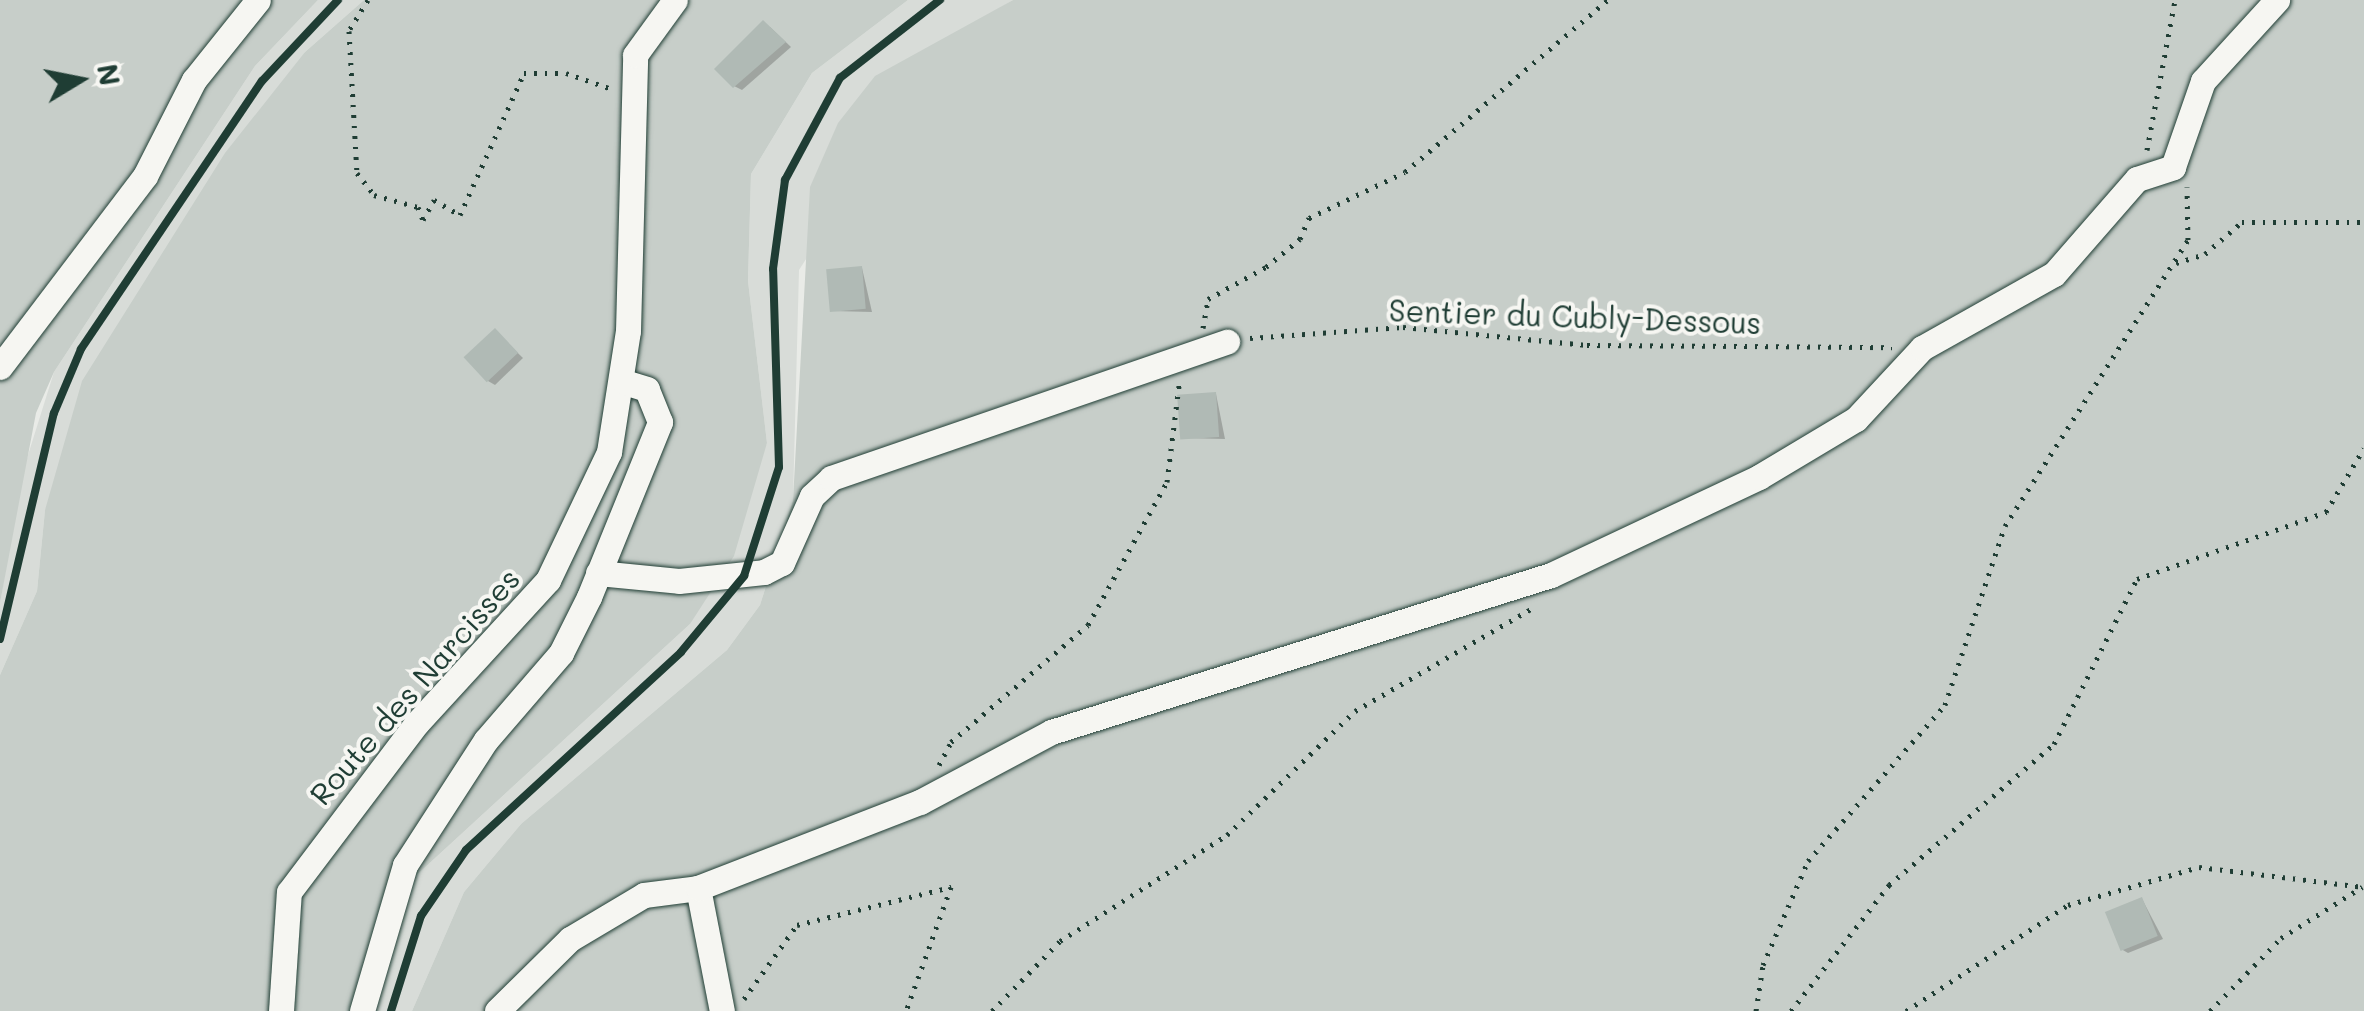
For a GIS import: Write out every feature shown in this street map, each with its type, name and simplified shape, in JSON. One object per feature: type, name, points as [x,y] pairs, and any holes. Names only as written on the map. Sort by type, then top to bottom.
[{"type":"street","points":[[0,367],[145,176],[194,80],[258,0]]},
{"type":"street","name":"Route des Narcisses","points":[[281,1011],[278,940],[289,892],[418,723],[548,580],[609,452],[624,382],[631,85],[642,36],[675,0]]},
{"type":"street","points":[[497,1011],[601,918],[644,895],[698,888],[920,802],[1051,732],[1552,575],[1759,477],[1856,419],[1922,348],[2054,274],[2137,179],[2173,167],[2203,81],[2277,0]]},
{"type":"street","points":[[598,573],[679,581],[764,572],[782,563],[812,496],[832,478],[1206,348]]},
{"type":"street","points":[[362,1011],[405,865],[486,740],[561,653],[598,573],[660,422],[647,389],[624,382]]},
{"type":"street","points":[[698,888],[722,1011]]},
{"type":"path","points":[[368,0],[349,30],[357,173],[374,195],[418,208],[424,220],[434,200],[460,215],[524,73],[566,73],[609,88]]},
{"type":"path","points":[[920,802],[951,742],[1088,626],[1167,482],[1171,403],[1206,348],[1208,299],[1266,266],[1300,239],[1308,218],[1406,172],[1608,0]]},
{"type":"path","points":[[1756,1011],[1764,965],[1808,860],[1945,705],[2005,526],[2056,435],[2176,263],[2193,221],[2173,167],[2145,157],[2176,0]]},
{"type":"path","points":[[2176,263],[2204,254],[2242,222],[2364,222]]},
{"type":"path","name":"Sentier du Cubly-Dessous","points":[[1206,348],[1403,327],[1587,344],[1922,348]]},
{"type":"path","points":[[1791,1011],[1889,885],[2054,744],[2137,579],[2326,512],[2364,448]]},
{"type":"path","points":[[992,1011],[1060,941],[1227,835],[1355,711],[1534,607],[1552,575]]},
{"type":"path","points":[[1906,1011],[2068,905],[2199,867],[2364,886]]},
{"type":"path","points":[[2210,1011],[2281,938],[2364,886]]},
{"type":"path","points":[[739,1011],[797,925],[951,887],[906,1011]]},
{"type":"shaded area","points":[[0,0],[318,0],[255,66],[54,372],[36,413],[0,603]]},
{"type":"shaded area","points":[[318,0],[364,0],[305,52],[45,510],[37,591],[0,675],[0,603],[23,471],[54,372],[255,66]]},
{"type":"shaded area","points":[[364,0],[908,0],[812,73],[751,174],[748,281],[767,443],[734,556],[690,624],[409,882],[371,1011],[0,1011],[0,675],[37,591],[45,510],[82,381],[225,153],[305,52]]},
{"type":"shaded area","points":[[908,0],[1013,0],[949,38],[799,270],[793,500],[760,605],[727,650],[521,824],[464,892],[412,1011],[371,1011],[409,882],[690,624],[767,443],[748,281],[751,174],[812,73]]},
{"type":"shaded area","points":[[1013,0],[2364,0],[2364,1011],[412,1011],[464,892],[521,824],[727,650],[760,605],[793,500],[810,187],[838,123],[875,76]]},
{"type":"building","points":[[763,20],[786,42],[733,88],[714,69]]},
{"type":"building","points":[[862,266],[866,309],[830,312],[826,269]]},
{"type":"building","points":[[495,328],[518,353],[487,382],[464,357]]},
{"type":"building","points":[[1216,392],[1219,437],[1180,440],[1177,395]]},
{"type":"building","points":[[2142,897],[2158,936],[2121,951],[2105,912]]},
{"type":"railway","points":[[0,639],[54,413],[81,349],[262,81],[338,0]]},
{"type":"railway","points":[[391,1011],[421,916],[466,850],[681,652],[744,576],[779,467],[773,269],[785,180],[840,78],[940,0]]}]
